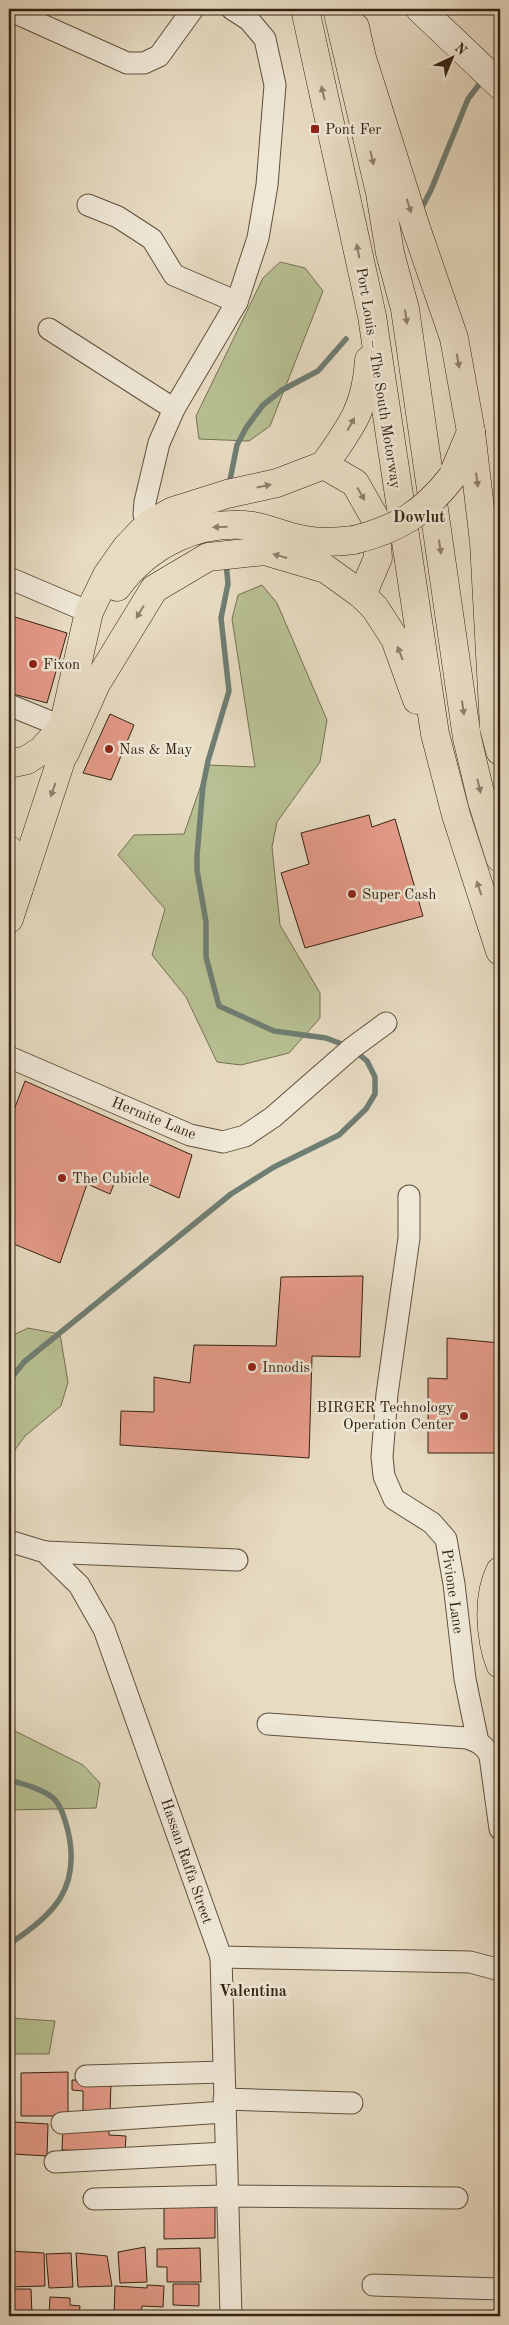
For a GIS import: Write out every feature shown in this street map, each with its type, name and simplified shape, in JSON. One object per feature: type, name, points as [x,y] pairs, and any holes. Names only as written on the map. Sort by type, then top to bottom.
[{"type":"main road","name":"Port Louis – The South Motorway","points":[[304,9],[372,316],[435,734],[456,815],[500,951]]},
{"type":"main road","points":[[337,9],[380,193],[390,253],[405,309],[468,738],[482,801],[500,858]]},
{"type":"main road","points":[[342,9],[362,58]]},
{"type":"main road","points":[[350,9],[362,58],[415,225],[454,338],[471,432],[484,542],[494,728],[500,751]]},
{"type":"main road","points":[[9,764],[27,760],[42,750],[63,727],[89,612],[107,575],[126,548],[148,525],[173,512],[227,494],[277,483],[324,465],[352,424],[365,394],[372,316]]},
{"type":"main road","points":[[9,919],[65,754],[105,609],[117,587],[131,569],[154,548],[200,528],[252,526],[304,540],[330,543],[354,540],[381,533],[400,525],[437,496],[452,477],[471,432]]},
{"type":"main road","points":[[324,465],[355,483],[375,518],[378,558],[362,595]]},
{"type":"main road","points":[[65,754],[96,684],[154,589],[208,557],[265,552],[326,569],[362,595],[375,608],[395,639],[456,815]]},
{"type":"main road","points":[[9,840],[26,840],[41,827]]},
{"type":"main road","points":[[9,850],[19,888]]},
{"type":"main road","points":[[500,1571],[493,1600],[493,1610],[495,1650],[500,1664]]},
{"type":"street","points":[[9,10],[127,63],[144,63],[159,56],[193,9]]},
{"type":"street","points":[[148,525],[144,514],[145,502],[159,443],[174,410],[237,302],[258,238],[267,185],[275,85],[265,39],[249,20],[232,9]]},
{"type":"street","points":[[420,9],[500,85]]},
{"type":"street","points":[[88,205],[118,217],[152,239],[174,275],[237,302]]},
{"type":"street","points":[[49,329],[174,410]]},
{"type":"street","points":[[9,578],[89,612]]},
{"type":"street","points":[[9,705],[63,727]]},
{"type":"street","name":"Hermite Lane","points":[[9,1057],[190,1136],[223,1142],[245,1136],[273,1117],[352,1048],[386,1023]]},
{"type":"street","name":"Pivione Lane","points":[[409,1196],[410,1238],[387,1394],[382,1457],[384,1476],[394,1499],[432,1524],[446,1539],[454,1584],[464,1679],[478,1742],[486,1748],[490,1756],[500,1829]]},
{"type":"street","name":"Hassan Raffa Street","points":[[9,1541],[44,1552],[79,1585],[104,1629],[221,1957],[231,2316]]},
{"type":"street","points":[[44,1552],[237,1560]]},
{"type":"street","points":[[268,1724],[467,1738],[478,1742]]},
{"type":"street","points":[[221,1957],[470,1962],[500,1970]]},
{"type":"street","points":[[86,2076],[223,2072]]},
{"type":"street","points":[[62,2123],[224,2105],[352,2103]]},
{"type":"street","points":[[55,2162],[226,2153]]},
{"type":"street","points":[[94,2199],[227,2196],[457,2198]]},
{"type":"street","points":[[373,2285],[500,2289]]},
{"type":"green space","points":[[280,262],[305,268],[323,291],[270,426],[249,441],[199,439],[196,416],[263,278]]},
{"type":"green space","points":[[262,585],[277,603],[327,720],[320,762],[277,822],[272,847],[280,925],[320,993],[320,1018],[289,1053],[241,1065],[217,1062],[186,997],[152,955],[165,909],[118,855],[134,835],[184,834],[208,765],[255,767],[232,619],[238,595]]},
{"type":"green space","points":[[28,1328],[60,1334],[68,1382],[61,1406],[25,1436],[9,1458],[9,1337]]},
{"type":"green space","points":[[9,1728],[83,1765],[100,1783],[96,1808],[9,1810]]},
{"type":"green space","points":[[9,2018],[55,2021],[49,2054],[9,2054]]},
{"type":"building","name":"Fixon","points":[[15,617],[67,633],[47,703],[9,693],[9,634]]},
{"type":"building","name":"Nas & May","points":[[110,714],[134,725],[111,780],[83,773]]},
{"type":"building","name":"Super Cash","points":[[369,815],[372,827],[395,819],[423,916],[305,948],[281,873],[309,864],[301,833]]},
{"type":"building","name":"The Cubicle","points":[[25,1081],[192,1155],[179,1198],[119,1171],[110,1194],[87,1184],[60,1263],[9,1242],[9,1123]]},
{"type":"building","name":"Innodis","points":[[363,1276],[360,1357],[312,1356],[309,1458],[120,1445],[121,1411],[154,1412],[154,1377],[190,1383],[194,1345],[276,1346],[281,1277]]},
{"type":"building","name":"BIRGER Technology Operation Center","points":[[447,1338],[500,1343],[500,1453],[428,1453],[428,1378],[447,1379]]},
{"type":"building","points":[[68,2072],[68,2116],[21,2116],[21,2073]]},
{"type":"building","points":[[72,2080],[111,2081],[110,2113],[83,2113],[83,2091],[72,2090]]},
{"type":"building","points":[[9,2084],[12,2084],[12,2117],[9,2117]]},
{"type":"building","points":[[13,2122],[48,2124],[47,2156],[12,2154]]},
{"type":"building","points":[[63,2126],[109,2126],[109,2135],[126,2136],[125,2152],[62,2150]]},
{"type":"building","points":[[164,2200],[215,2205],[215,2238],[164,2239]]},
{"type":"building","points":[[145,2247],[147,2282],[120,2283],[118,2252]]},
{"type":"building","points":[[200,2248],[201,2282],[167,2282],[167,2267],[157,2267],[157,2249]]},
{"type":"building","points":[[9,2251],[44,2253],[45,2286],[9,2287]]},
{"type":"building","points":[[71,2253],[73,2287],[49,2288],[46,2254]]},
{"type":"building","points":[[76,2253],[107,2256],[112,2286],[78,2287]]},
{"type":"building","points":[[173,2284],[199,2284],[199,2306],[173,2305]]},
{"type":"building","points":[[147,2285],[164,2286],[163,2307],[142,2306],[141,2316],[114,2316],[115,2286],[147,2288]]},
{"type":"building","points":[[9,2289],[31,2289],[32,2316],[9,2316]]},
{"type":"building","points":[[50,2297],[70,2298],[70,2305],[80,2306],[79,2316],[49,2316]]},
{"type":"building","points":[[146,2311],[160,2311],[160,2316],[146,2316]]},
{"type":"waterway","points":[[493,67],[500,57]]},
{"type":"waterway","points":[[420,211],[431,190],[468,99],[484,78]]},
{"type":"waterway","points":[[229,485],[237,445],[246,428],[263,405],[282,390],[318,371],[346,339]]},
{"type":"waterway","points":[[226,562],[228,584],[221,618],[229,691],[208,761],[203,786],[197,855],[197,870],[206,922],[206,957],[219,1006],[274,1031],[326,1038],[347,1046]]},
{"type":"waterway","points":[[9,1381],[24,1362],[231,1194],[274,1167],[339,1135],[366,1109],[375,1094],[375,1077],[367,1061],[355,1051]]},
{"type":"waterway","points":[[9,1780],[37,1789],[55,1800],[66,1822],[71,1851],[71,1869],[67,1884],[60,1898],[51,1911],[39,1922],[9,1944]]},
{"type":"place","name":"Pont Fer","points":[[315,129]]},
{"type":"place","name":"Fixon","points":[[33,664]]},
{"type":"place","name":"Nas & May","points":[[109,749]]},
{"type":"place","name":"Super Cash","points":[[352,894]]},
{"type":"place","name":"The Cubicle","points":[[62,1178]]},
{"type":"place","name":"Innodis","points":[[252,1367]]},
{"type":"place","name":"BIRGER Technology Operation Center","points":[[464,1416]]},
{"type":"district","name":"Dowlut","points":[[419,516]]},
{"type":"district","name":"Valentina","points":[[253,1990]]}]
